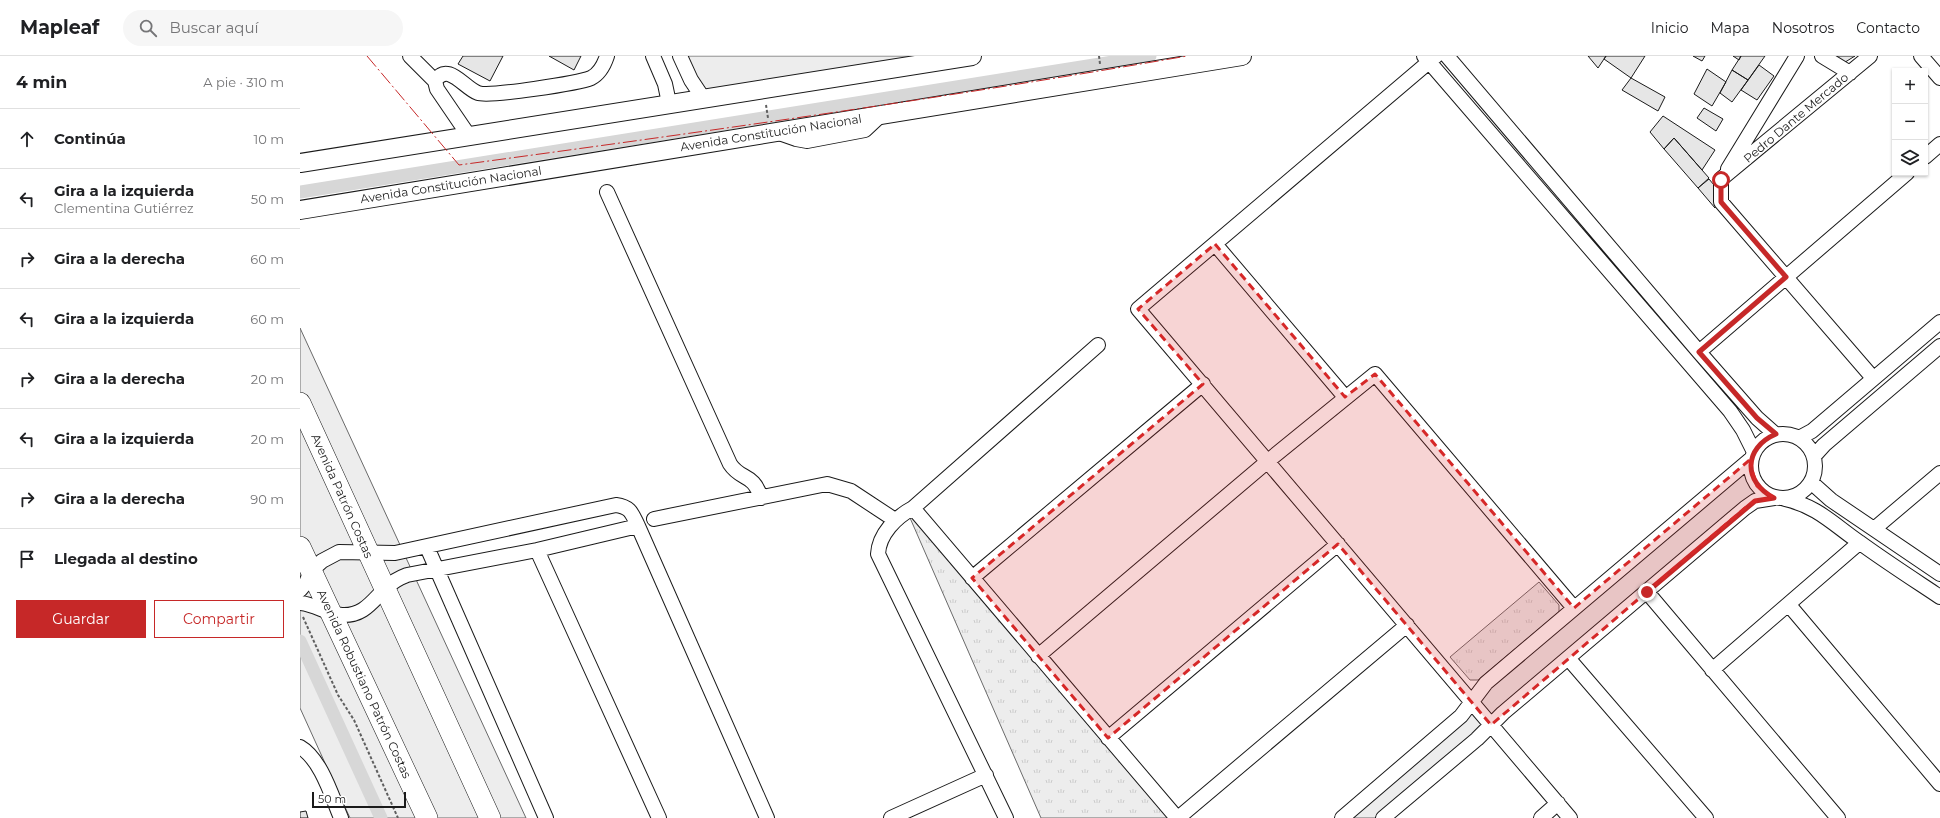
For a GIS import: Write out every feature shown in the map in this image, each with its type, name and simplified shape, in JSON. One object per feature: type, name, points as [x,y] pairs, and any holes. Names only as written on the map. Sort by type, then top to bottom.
[{"type":"highway","name":"Avenida Patrón Costas","points":[[300,403],[385,589]]},
{"type":"highway","points":[[300,546],[311,571]]},
{"type":"highway","name":"Avenida Robustiano Patrón Costas","points":[[311,571],[427,818]]},
{"type":"highway","points":[[385,589],[490,818]]},
{"type":"main road","points":[[300,163],[669,103],[972,56]]},
{"type":"main road","name":"Avenida Constitución Nacional","points":[[300,210],[1242,56]]},
{"type":"street","points":[[410,56],[435,81],[446,104],[469,136]]},
{"type":"street","points":[[435,81],[438,76],[444,73],[452,74],[478,93],[490,94],[510,92],[590,79],[601,69],[607,56]]},
{"type":"street","points":[[653,56],[666,84],[669,103]]},
{"type":"street","points":[[680,56],[691,80],[703,98]]},
{"type":"street","points":[[1447,56],[1699,352],[1757,418],[1776,434]]},
{"type":"street","points":[[1797,56],[1721,180],[1721,202],[1873,378]]},
{"type":"street","points":[[1822,56],[1850,73]]},
{"type":"street","name":"Pedro Dante Mercado","points":[[1721,180],[1870,56]]},
{"type":"street","points":[[1921,56],[1940,78]]},
{"type":"street","points":[[1570,818],[1138,309],[1430,58],[1564,219],[1730,411],[1743,430],[1753,455],[1751,467],[1757,486],[1764,493],[1802,503],[1812,508],[1859,543],[1940,597]]},
{"type":"street","points":[[1928,154],[1940,144]]},
{"type":"street","points":[[1699,352],[1904,176]]},
{"type":"street","points":[[607,192],[730,464],[738,473],[752,480],[758,488],[761,498]]},
{"type":"street","points":[[1564,219],[1577,208]]},
{"type":"street","points":[[1215,244],[1345,397]]},
{"type":"street","points":[[1799,438],[1812,431],[1940,322]]},
{"type":"street","points":[[1006,818],[878,554],[879,544],[896,520],[913,508],[1098,345]]},
{"type":"street","points":[[1814,456],[1824,445],[1940,346]]},
{"type":"street","points":[[1038,656],[1268,461],[1375,374],[1574,608]]},
{"type":"street","points":[[972,578],[1203,384]]},
{"type":"street","points":[[1342,818],[1461,716],[1486,683],[1753,455],[1760,444],[1776,434],[1786,434],[1799,438],[1805,442],[1814,456],[1816,465],[1812,482],[1805,491],[1796,497],[1762,499],[1750,505],[1568,658],[1477,739],[1383,818]]},
{"type":"street","points":[[1874,529],[1940,473]]},
{"type":"street","points":[[1812,482],[1831,500],[1940,574]]},
{"type":"street","points":[[654,519],[827,484],[851,491],[896,520]]},
{"type":"street","points":[[300,590],[306,583],[311,571],[322,561],[339,552],[349,551],[368,554],[386,554],[427,547],[616,505],[629,508],[767,818]]},
{"type":"street","points":[[913,508],[1108,738],[1178,818],[1407,625]]},
{"type":"street","points":[[300,603],[313,605],[341,615],[357,613],[372,603],[396,580],[407,575],[537,550],[638,526]]},
{"type":"street","points":[[1712,670],[1859,543]]},
{"type":"street","points":[[1108,738],[1338,544]]},
{"type":"street","points":[[427,547],[546,818]]},
{"type":"street","points":[[537,550],[659,818]]},
{"type":"street","points":[[1647,592],[1838,818]]},
{"type":"street","points":[[1789,605],[1940,784]]},
{"type":"street","points":[[1568,658],[1706,818]]},
{"type":"street","points":[[300,747],[315,761],[342,818]]},
{"type":"street","points":[[891,818],[986,775]]},
{"type":"street","points":[[1541,818],[1558,803]]},
{"type":"path","points":[[762,89],[773,132]]},
{"type":"path","points":[[300,610],[338,695],[354,720],[398,818]]},
{"type":"highlighted area","points":[[1215,244],[1345,397],[1375,374],[1574,608],[1752,458],[1751,467],[1757,486],[1774,498],[1755,501],[1745,508],[1491,725],[1338,544],[1108,738],[972,578],[1203,384],[1138,309]]},
{"type":"shaded area","points":[[684,56],[940,56],[703,98]]},
{"type":"shaded area","points":[[300,328],[526,818],[350,818],[300,708]]},
{"type":"shaded area","points":[[1752,458],[1753,477],[1769,498],[1755,501],[1383,818],[1342,818],[1461,716],[1486,683]]},
{"type":"green space","points":[[907,511],[1177,818],[1041,818]]},
{"type":"green space","points":[[1539,582],[1559,605],[1559,612],[1478,680],[1470,680],[1450,657]]},
{"type":"building","points":[[463,56],[503,56],[490,81],[458,64]]},
{"type":"building","points":[[549,56],[581,56],[574,70]]},
{"type":"building","points":[[1588,56],[1606,56],[1598,68]]},
{"type":"building","points":[[1606,56],[1645,56],[1631,78],[1604,59]]},
{"type":"building","points":[[1693,56],[1705,56],[1702,61]]},
{"type":"building","points":[[1733,56],[1741,56],[1739,60]]},
{"type":"building","points":[[1741,56],[1765,56],[1748,80],[1732,70]]},
{"type":"building","points":[[1829,56],[1855,56],[1842,64]]},
{"type":"building","points":[[1759,65],[1774,76],[1757,100],[1741,90]]},
{"type":"building","points":[[1707,69],[1726,82],[1712,106],[1694,94]]},
{"type":"building","points":[[1732,70],[1748,80],[1732,102],[1720,93]]},
{"type":"building","points":[[1631,78],[1665,97],[1658,111],[1622,90]]},
{"type":"building","points":[[1704,108],[1723,119],[1716,131],[1697,118]]},
{"type":"building","points":[[1663,116],[1715,150],[1702,170],[1674,138],[1664,149],[1650,132]]},
{"type":"building","points":[[1674,138],[1709,178],[1698,188],[1664,149]]},
{"type":"building","points":[[1709,179],[1719,191],[1715,208],[1698,188]]},
{"type":"building","points":[[306,811],[308,818],[300,818],[300,812]]},
{"type":"waterway","points":[[300,192],[1150,56]]},
{"type":"waterway","points":[[300,641],[381,818]]},
{"type":"power","points":[[367,56],[459,165],[824,114],[1187,56]]},
{"type":"route","points":[[1647,592],[1755,501],[1774,498],[1764,493],[1757,486],[1751,467],[1754,452],[1760,444],[1767,438],[1776,434],[1757,418],[1699,352],[1786,277],[1721,202],[1721,180]]}]
